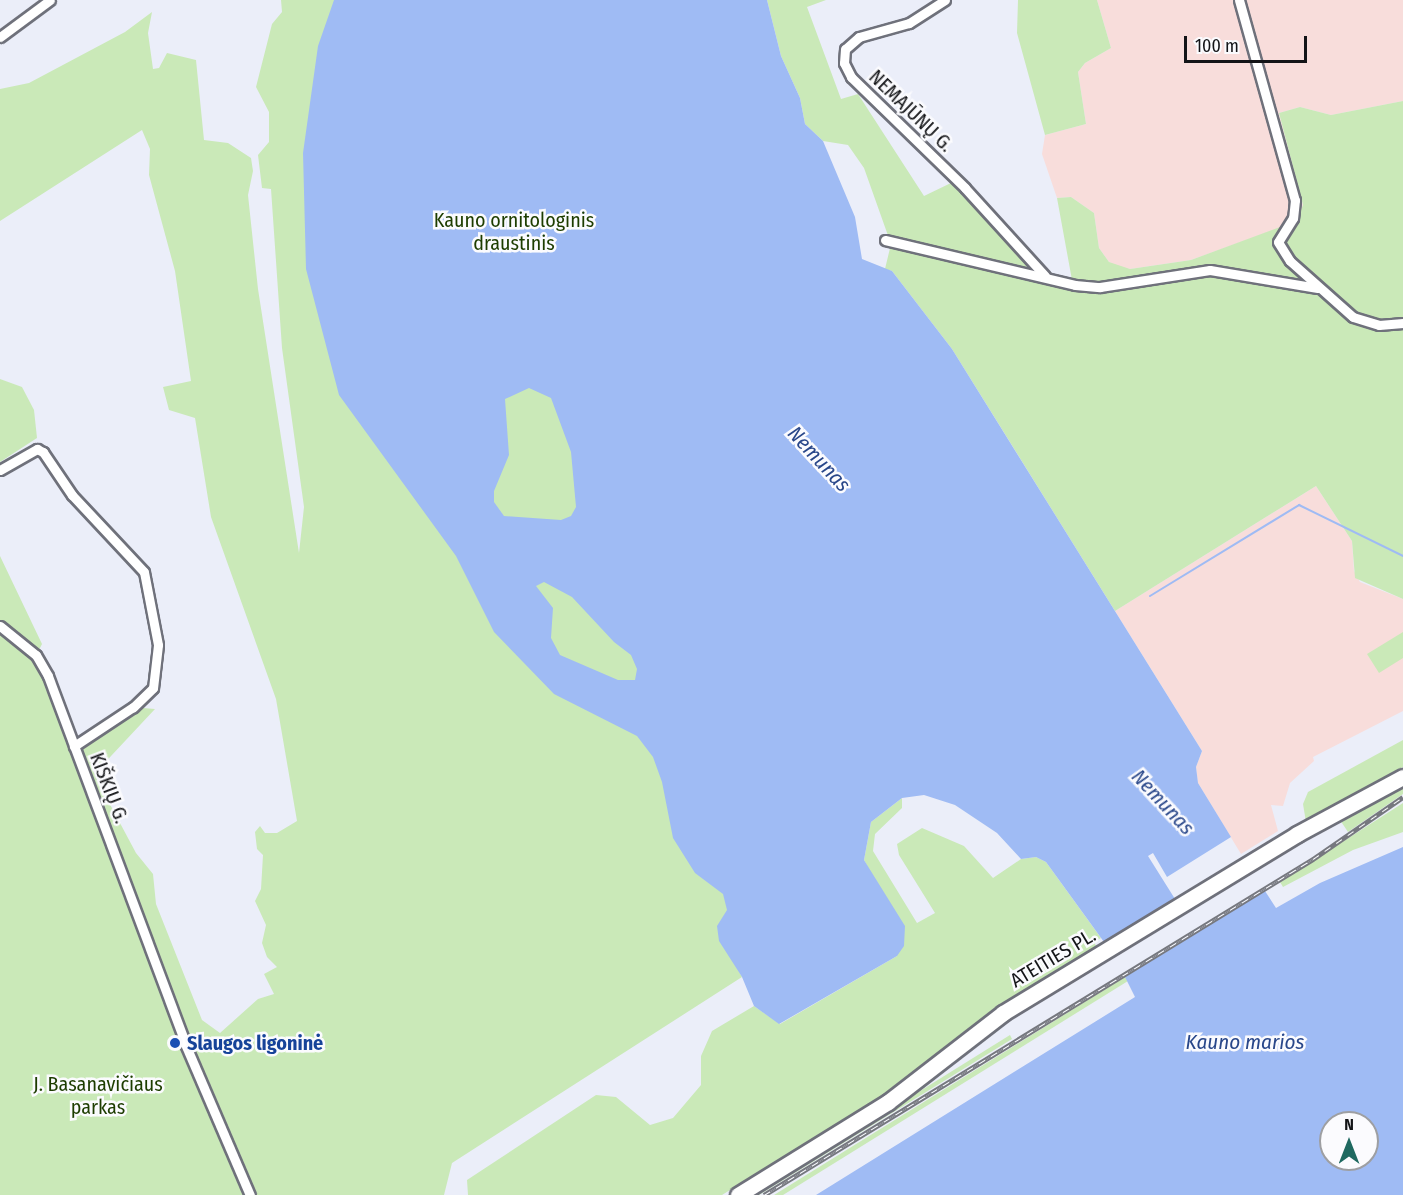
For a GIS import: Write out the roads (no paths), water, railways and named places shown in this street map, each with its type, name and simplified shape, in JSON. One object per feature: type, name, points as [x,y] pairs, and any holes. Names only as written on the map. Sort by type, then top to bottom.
[{"type":"main road","name":"ATEITIES PL.","points":[[738,1195],[888,1102],[1003,1013],[1333,814],[1403,777]]},
{"type":"street","points":[[0,37],[51,0]]},
{"type":"street","name":"NEMAJŪNŲ G.","points":[[945,0],[909,23],[859,37],[845,49],[844,63],[851,77],[965,188],[1045,276]]},
{"type":"street","points":[[1239,0],[1295,200],[1293,218],[1278,242],[1290,261],[1338,307],[1366,322],[1403,323]]},
{"type":"street","points":[[885,240],[1045,276],[1075,285],[1100,287],[1222,270],[1318,288]]},
{"type":"street","name":"KIŠKIŲ G.","points":[[0,470],[37,449],[49,458],[72,495],[139,564],[144,572],[158,645],[156,680],[146,697],[74,746],[186,1046],[250,1195]]},
{"type":"street","points":[[0,626],[43,665],[74,746]]},
{"type":"water","name":"Nemunas","points":[[334,0],[767,0],[781,56],[800,98],[805,124],[823,141],[855,217],[862,259],[892,271],[952,349],[1202,751],[1196,767],[1198,783],[1231,837],[1167,877],[1153,853],[1148,856],[1175,899],[1104,942],[1046,862],[1036,857],[1021,859],[997,833],[955,805],[924,795],[902,798],[871,822],[864,860],[905,926],[904,946],[897,956],[779,1024],[754,1006],[742,977],[719,941],[717,926],[727,910],[723,894],[695,873],[673,838],[662,782],[653,757],[637,736],[554,694],[494,632],[456,556],[339,395],[306,269],[303,153],[318,46]],"holes":[[[529,388],[551,398],[571,452],[576,507],[571,516],[561,520],[504,516],[494,502],[494,491],[509,455],[505,399]],[[544,582],[572,597],[614,642],[631,655],[637,669],[635,680],[618,680],[560,655],[551,638],[553,608],[536,586]]]},
{"type":"water","name":"Kauno marios","points":[[1403,847],[1403,1195],[816,1195],[1135,997],[1125,977],[1265,891],[1276,908],[1320,883]]},
{"type":"waterway","points":[[1150,596],[1299,505],[1403,556]]},
{"type":"railway","points":[[764,1195],[1313,859],[1403,797]]},
{"type":"place","name":"Slaugos ligoninė","points":[[175,1043]]},
{"type":"park label","name":"Kauno ornitologinis draustinis","points":[[514,232]]},
{"type":"park label","name":"J. Basanavičiaus parkas","points":[[98,1096]]}]
